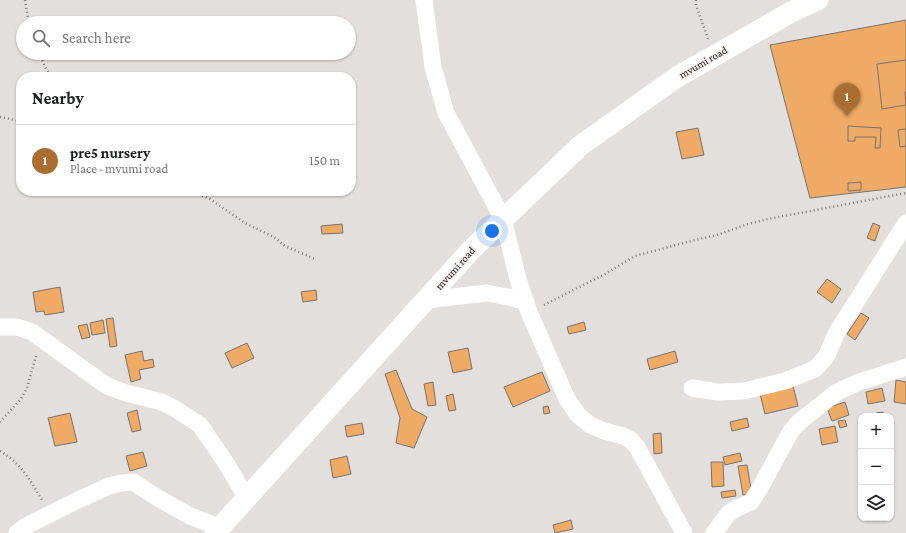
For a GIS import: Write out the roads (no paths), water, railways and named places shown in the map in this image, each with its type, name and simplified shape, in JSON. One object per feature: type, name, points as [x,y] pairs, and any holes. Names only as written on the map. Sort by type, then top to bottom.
[{"type":"street","points":[[424,0],[433,67],[446,113],[503,219],[518,279],[528,307],[567,399],[579,416],[590,425],[631,440],[684,533]]},
{"type":"street","name":"mvumi road","points":[[217,530],[471,250],[580,146],[677,77],[793,11],[818,0]]},
{"type":"street","points":[[692,388],[718,392],[744,391],[785,381],[815,369],[826,357],[837,332],[906,223]]},
{"type":"street","points":[[426,300],[487,293],[508,297],[528,307]]},
{"type":"street","points":[[0,327],[17,327],[32,332],[107,386],[126,393],[162,402],[200,425],[226,462],[246,497]]},
{"type":"street","points":[[714,533],[728,514],[751,502],[791,431],[799,422],[837,392],[859,382],[906,367]]},
{"type":"street","points":[[17,533],[26,526],[109,486],[133,482],[184,513],[217,530]]},
{"type":"place","name":"pre5 nursery","points":[[847,116]]}]
